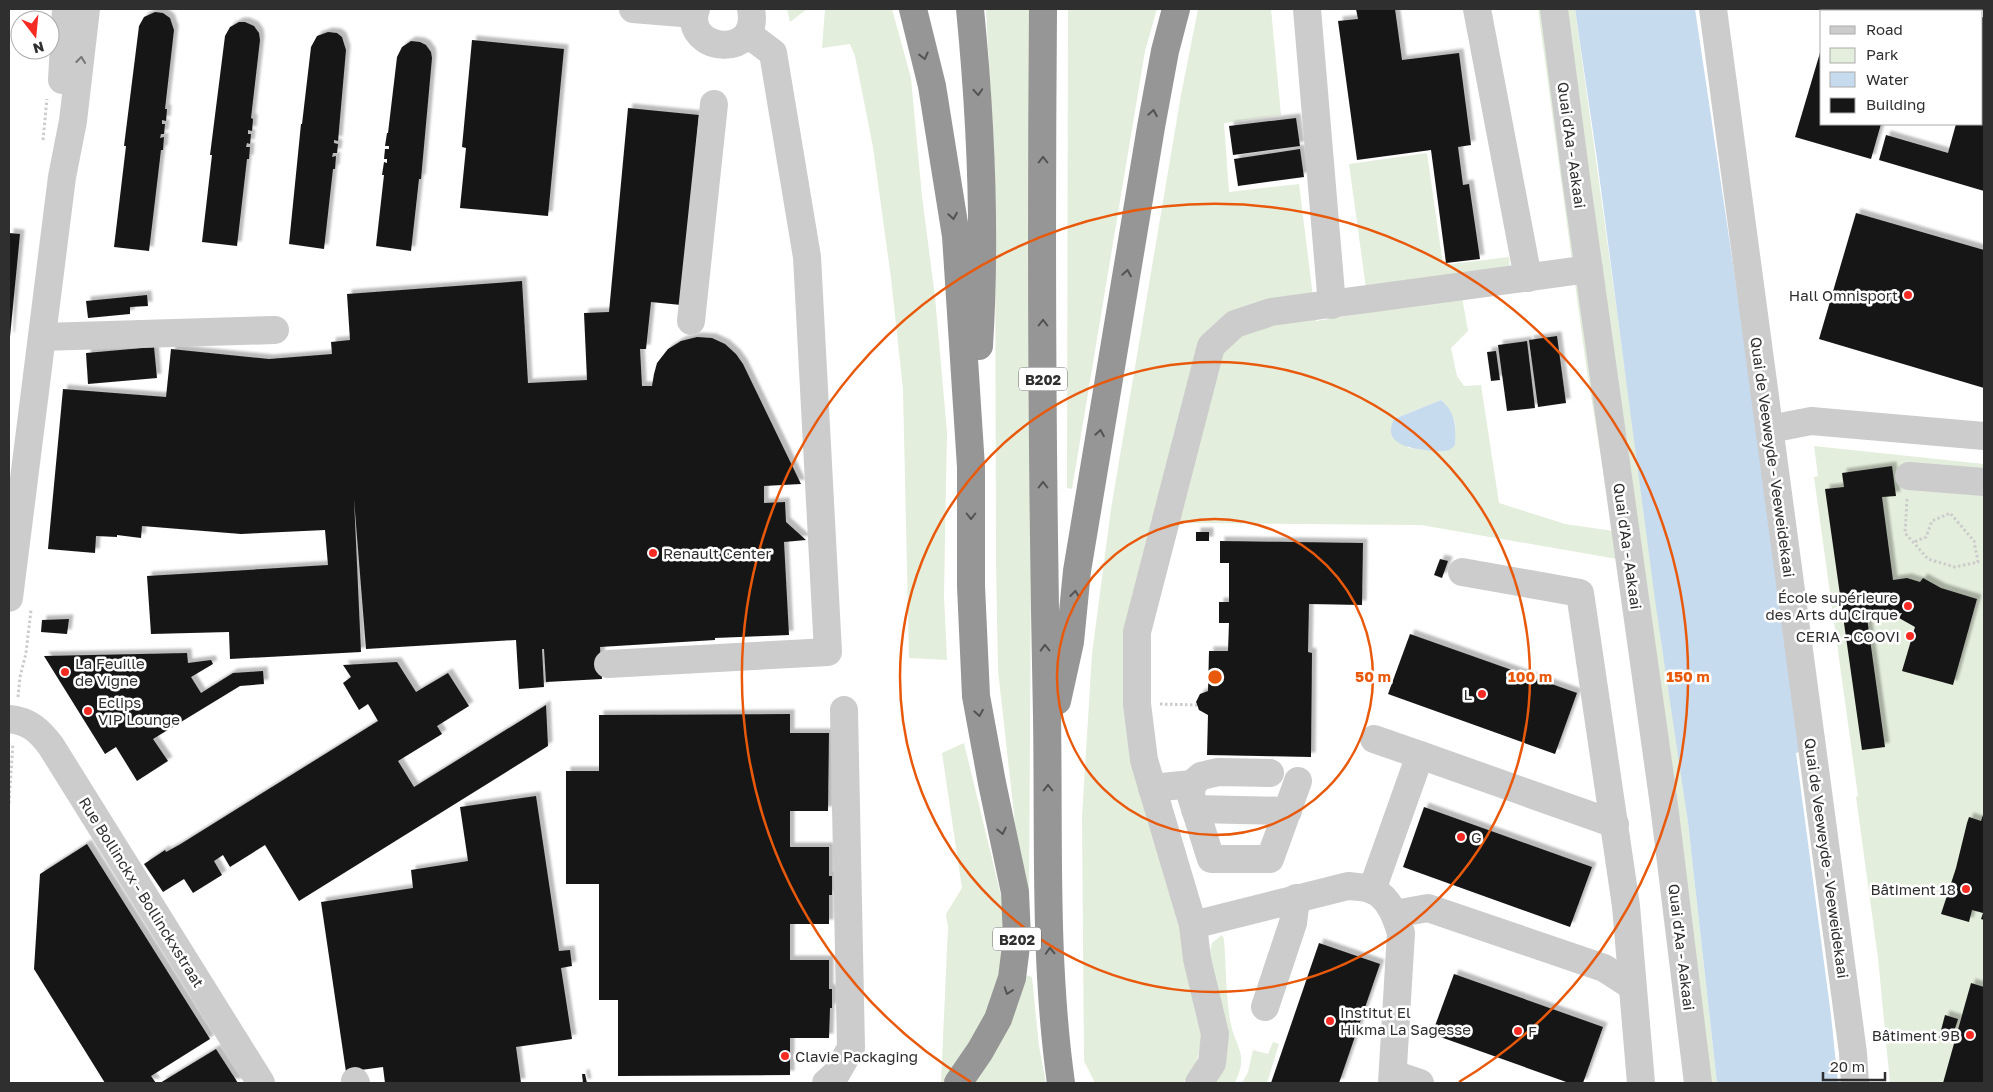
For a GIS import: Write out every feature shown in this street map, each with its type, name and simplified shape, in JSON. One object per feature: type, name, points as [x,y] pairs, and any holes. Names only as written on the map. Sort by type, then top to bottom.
[{"type":"highway","name":"B202","points":[[913,9],[932,86],[956,236],[971,467]]},
{"type":"highway","name":"B202","points":[[958,1083],[980,1051],[998,1019],[1012,978],[1017,938],[1015,892],[976,696],[971,595],[971,467],[983,280],[978,90],[970,9]]},
{"type":"highway","name":"B202","points":[[1043,9],[1043,524],[1048,919],[1057,1052],[1062,1083]]},
{"type":"highway","name":"B202","points":[[1047,749],[1070,642],[1077,571],[1151,127],[1165,51],[1176,9]]},
{"type":"street","points":[[62,177],[62,66],[66,9]]},
{"type":"street","points":[[9,598],[62,177],[73,121],[86,9]]},
{"type":"street","points":[[608,664],[828,652],[807,257],[773,53],[750,21],[736,43],[721,46],[706,41],[697,29],[695,11],[643,9]]},
{"type":"street","points":[[1307,9],[1332,305]]},
{"type":"street","points":[[1477,9],[1528,278]]},
{"type":"street","name":"Quai d'Aa - Aakaai","points":[[1554,9],[1664,805],[1698,1083]]},
{"type":"street","name":"Quai de Veeweyde - Veeweidekaai","points":[[1713,9],[1853,1053],[1854,1083]]},
{"type":"street","points":[[691,321],[714,104]]},
{"type":"street","points":[[1199,1083],[1212,1063],[1215,1034],[1197,959],[1193,925],[1144,760],[1137,704],[1137,632],[1211,346],[1235,324],[1271,312],[1589,269]]},
{"type":"street","points":[[42,337],[275,330]]},
{"type":"street","points":[[1770,429],[1811,421],[1984,436]]},
{"type":"street","points":[[1909,476],[1984,482]]},
{"type":"street","points":[[1462,572],[1580,594],[1626,906],[1641,1083]]},
{"type":"street","points":[[826,1083],[836,1074],[851,1048],[844,710]]},
{"type":"street","name":"Rue Bollinckx - Bollinckxstraat","points":[[9,719],[20,720],[32,725],[46,740],[260,1083]]},
{"type":"street","points":[[1374,739],[1614,824]]},
{"type":"street","points":[[1372,890],[1420,755]]},
{"type":"street","points":[[1270,773],[1218,772],[1201,776],[1193,796],[1211,859],[1270,859],[1298,781]]},
{"type":"street","points":[[1154,795],[1193,796],[1288,811]]},
{"type":"street","points":[[1193,925],[1348,886],[1372,890],[1386,900],[1395,914],[1402,933],[1393,1079],[1420,1083]]},
{"type":"street","points":[[1265,1007],[1293,923],[1296,898]]},
{"type":"street","points":[[1395,914],[1428,908],[1604,968],[1632,986]]},
{"type":"street","points":[[1057,1052],[1071,1078],[1076,1083]]},
{"type":"path","points":[[1909,476],[1906,533],[1928,559],[1955,567],[1978,562],[1974,541],[1950,513],[1932,521],[1926,537],[1914,542]]},
{"type":"path","points":[[1137,704],[1197,705]]},
{"type":"green space","points":[[787,9],[807,9],[790,22]]},
{"type":"green space","points":[[825,9],[892,9],[911,78],[922,196],[935,297],[947,432],[944,595],[947,660],[909,658],[903,390],[891,278],[873,147],[855,56],[850,44],[822,48]]},
{"type":"green space","points":[[986,9],[1030,9],[1031,556],[1029,902],[1017,841],[998,670],[995,180]]},
{"type":"green space","points":[[1068,9],[1157,9],[1145,51],[1072,489],[1067,488]]},
{"type":"green space","points":[[1198,9],[1271,9],[1281,115],[1224,123],[1229,192],[1299,184],[1316,321],[1462,297],[1468,331],[1451,348],[1457,376],[1464,386],[1481,385],[1499,503],[1565,524],[1613,531],[1586,365],[1538,9],[1575,9],[1688,823],[1717,1083],[1685,1083],[1680,1026],[1617,559],[1421,525],[1185,523],[1152,517],[1131,633],[1155,835],[1181,935],[1202,1038],[1195,1069],[1183,1083],[1095,1083],[1084,1061],[1082,816],[1092,654],[1111,509],[1181,95]],"holes":[[[1441,400],[1451,413],[1455,424],[1454,435],[1448,450],[1408,448],[1394,419]]]},
{"type":"green space","points":[[1427,153],[1443,265],[1509,257],[1510,268],[1366,288],[1349,164]]},
{"type":"green space","name":"CERIA - COOVI","points":[[1814,446],[1984,464],[1984,1083],[1890,1083],[1878,958],[1856,797],[1858,796],[1814,477],[1818,476]]},
{"type":"green space","points":[[964,743],[1004,908],[1002,968],[1032,977],[1039,1046],[1046,1083],[941,1083],[948,927],[946,914],[962,888],[942,753]]},
{"type":"green space","points":[[1222,935],[1224,939],[1230,1020],[1240,1050],[1241,1064],[1235,1082],[1212,1083],[1208,961],[1212,943]]},
{"type":"green space","points":[[1273,1042],[1279,1044],[1267,1083],[1242,1083],[1248,1072],[1253,1050],[1268,1054]]},
{"type":"water","points":[[1575,9],[1695,9],[1787,626],[1782,628],[1802,751],[1796,753],[1831,1015],[1838,1083],[1717,1083],[1688,823],[1655,600],[1597,159]]},
{"type":"water","points":[[1441,400],[1450,410],[1454,420],[1455,445],[1451,449],[1447,451],[1431,451],[1418,449],[1405,446],[1394,439],[1391,434],[1391,427],[1394,419]]},
{"type":"building","points":[[1356,9],[1395,9],[1402,60],[1459,53],[1471,145],[1458,147],[1463,185],[1469,184],[1480,259],[1446,263],[1431,150],[1357,160],[1338,21],[1358,19]]},
{"type":"building","points":[[1953,9],[1956,10],[1832,10]]},
{"type":"building","points":[[155,12],[163,13],[170,18],[174,30],[165,109],[167,109],[166,121],[162,120],[162,124],[165,124],[164,134],[161,134],[160,138],[164,137],[163,150],[161,150],[149,251],[114,247],[139,26],[144,17]]},
{"type":"building","points":[[1983,18],[1984,191],[1879,160],[1886,135],[1948,153],[1956,125],[1983,125]]},
{"type":"building","points":[[239,22],[245,22],[254,26],[259,33],[260,40],[251,118],[253,119],[252,131],[248,130],[248,134],[251,134],[250,144],[247,143],[246,147],[250,147],[249,159],[247,159],[237,246],[202,242],[212,155],[210,155],[225,36],[230,27]]},
{"type":"building","points":[[328,32],[337,33],[342,37],[346,50],[338,141],[334,140],[334,143],[338,144],[337,153],[333,153],[332,157],[336,156],[324,249],[289,244],[311,47],[317,36]]},
{"type":"building","points":[[472,40],[564,49],[548,216],[460,208],[466,148],[462,147]]},
{"type":"building","points":[[411,41],[426,45],[431,52],[432,58],[421,179],[419,179],[411,251],[376,246],[384,175],[382,175],[384,162],[387,163],[387,159],[384,159],[385,149],[389,149],[389,146],[385,146],[397,57],[402,47]]},
{"type":"building","points":[[1820,53],[1820,125],[1881,125],[1871,159],[1795,137]]},
{"type":"building","points":[[628,108],[699,115],[681,305],[651,302],[646,349],[640,349],[642,386],[652,386],[657,363],[668,349],[681,341],[697,337],[712,338],[725,344],[743,364],[801,484],[764,486],[764,503],[785,502],[786,522],[806,540],[784,542],[789,635],[715,638],[715,640],[600,647],[602,679],[546,682],[544,649],[542,649],[544,687],[519,689],[516,640],[366,649],[354,499],[361,652],[230,659],[229,632],[151,634],[147,576],[328,565],[325,530],[241,534],[142,526],[141,538],[117,535],[117,537],[96,536],[95,553],[48,549],[63,389],[166,397],[171,349],[269,359],[332,354],[331,342],[350,340],[347,294],[522,281],[528,383],[587,380],[584,313],[609,312]]},
{"type":"building","points":[[1296,118],[1300,146],[1233,155],[1229,126]]},
{"type":"building","points":[[1300,149],[1304,177],[1238,186],[1234,159]]},
{"type":"building","name":"Hall Omnisport","points":[[1856,213],[1984,250],[1984,388],[1819,339]]},
{"type":"building","points":[[9,233],[20,234],[10,337],[9,337]]},
{"type":"building","points":[[147,295],[148,306],[130,307],[130,314],[88,318],[86,301]]},
{"type":"building","points":[[1557,336],[1566,403],[1538,407],[1529,340]]},
{"type":"building","points":[[1527,341],[1535,408],[1507,411],[1498,345]]},
{"type":"building","points":[[154,347],[157,378],[88,384],[86,353]]},
{"type":"building","points":[[1496,351],[1500,380],[1491,381],[1487,352]]},
{"type":"building","name":"École supérieure des Arts du Cirque","points":[[1892,466],[1896,496],[1882,497],[1893,580],[1907,578],[1920,582],[1923,578],[1941,588],[1977,599],[1953,685],[1902,671],[1915,627],[1899,618],[1902,613],[1867,618],[1885,747],[1862,750],[1825,489],[1844,487],[1842,473]]},
{"type":"building","points":[[1196,532],[1209,532],[1209,541],[1196,541]]},
{"type":"building","points":[[1220,541],[1363,543],[1362,605],[1309,604],[1308,652],[1312,653],[1311,757],[1207,755],[1208,715],[1199,710],[1196,702],[1200,694],[1208,691],[1209,651],[1228,651],[1229,623],[1219,623],[1219,602],[1229,602],[1229,563],[1220,563]]},
{"type":"building","points":[[1440,559],[1448,561],[1442,578],[1434,575]]},
{"type":"building","points":[[69,619],[67,634],[41,632],[42,620]]},
{"type":"building","name":"L","points":[[1410,634],[1577,693],[1555,754],[1388,694]]},
{"type":"building","points":[[187,653],[188,663],[211,660],[213,664],[191,677],[201,693],[233,673],[263,671],[264,684],[240,686],[153,739],[168,761],[137,781],[116,747],[105,754],[44,656]]},
{"type":"building","points":[[397,662],[416,692],[448,673],[469,706],[437,726],[442,734],[398,761],[414,787],[546,705],[548,746],[299,901],[265,845],[230,867],[223,855],[214,861],[222,875],[193,893],[184,879],[163,892],[144,864],[165,850],[166,852],[179,845],[378,721],[368,704],[359,710],[343,683],[351,677],[343,665]]},
{"type":"building","points":[[790,714],[790,733],[829,733],[828,811],[790,811],[790,847],[829,847],[829,876],[832,876],[832,895],[829,895],[829,924],[790,924],[790,960],[829,960],[829,989],[832,989],[832,1008],[830,1008],[829,1038],[790,1038],[790,1075],[618,1076],[618,1000],[599,1000],[599,884],[566,884],[566,771],[599,771],[599,715]]},
{"type":"building","points":[[536,796],[559,951],[570,950],[572,966],[561,968],[572,1039],[516,1047],[521,1083],[385,1083],[383,1067],[346,1072],[321,902],[413,888],[411,870],[468,861],[460,807]]},
{"type":"building","name":"G","points":[[1424,807],[1592,867],[1570,927],[1403,867]]},
{"type":"building","name":"Bâtiment 18","points":[[1984,812],[1984,920],[1981,919],[1983,913],[1972,910],[1969,922],[1941,914],[1956,868],[1969,817],[1981,821]]},
{"type":"building","points":[[87,844],[210,1039],[151,1076],[156,1083],[105,1083],[34,969],[40,874]]},
{"type":"building","points":[[1319,943],[1380,964],[1339,1083],[1271,1083]]},
{"type":"building","name":"F","points":[[1454,974],[1603,1027],[1583,1083],[1569,1083],[1432,1034]]},
{"type":"building","name":"Bâtiment 9B","points":[[1971,983],[1984,987],[1984,1083],[1943,1083]]},
{"type":"building","points":[[1945,1015],[1958,1019],[1951,1041],[1939,1038]]},
{"type":"building","points":[[216,1049],[238,1083],[160,1083]]},
{"type":"building","points":[[582,1074],[585,1074],[587,1083],[583,1083]]},
{"type":"place","name":"Hall Omnisport","points":[[1908,295]]},
{"type":"place","name":"Renault Center","points":[[653,553]]},
{"type":"place","name":"École supérieure des Arts du Cirque","points":[[1908,606]]},
{"type":"place","name":"CERIA - COOVI","points":[[1910,636]]},
{"type":"place","name":"La Feuille de Vigne","points":[[65,672]]},
{"type":"place","name":"L","points":[[1482,694]]},
{"type":"place","name":"Eclips VIP Lounge","points":[[88,711]]},
{"type":"place","name":"G","points":[[1461,837]]},
{"type":"place","name":"Bâtiment 18","points":[[1966,889]]},
{"type":"place","name":"Institut El Hikma La Sagesse","points":[[1330,1021]]},
{"type":"place","name":"F","points":[[1518,1031]]},
{"type":"place","name":"Bâtiment 9B","points":[[1970,1035]]},
{"type":"place","name":"Clavie Packaging","points":[[785,1056]]}]
